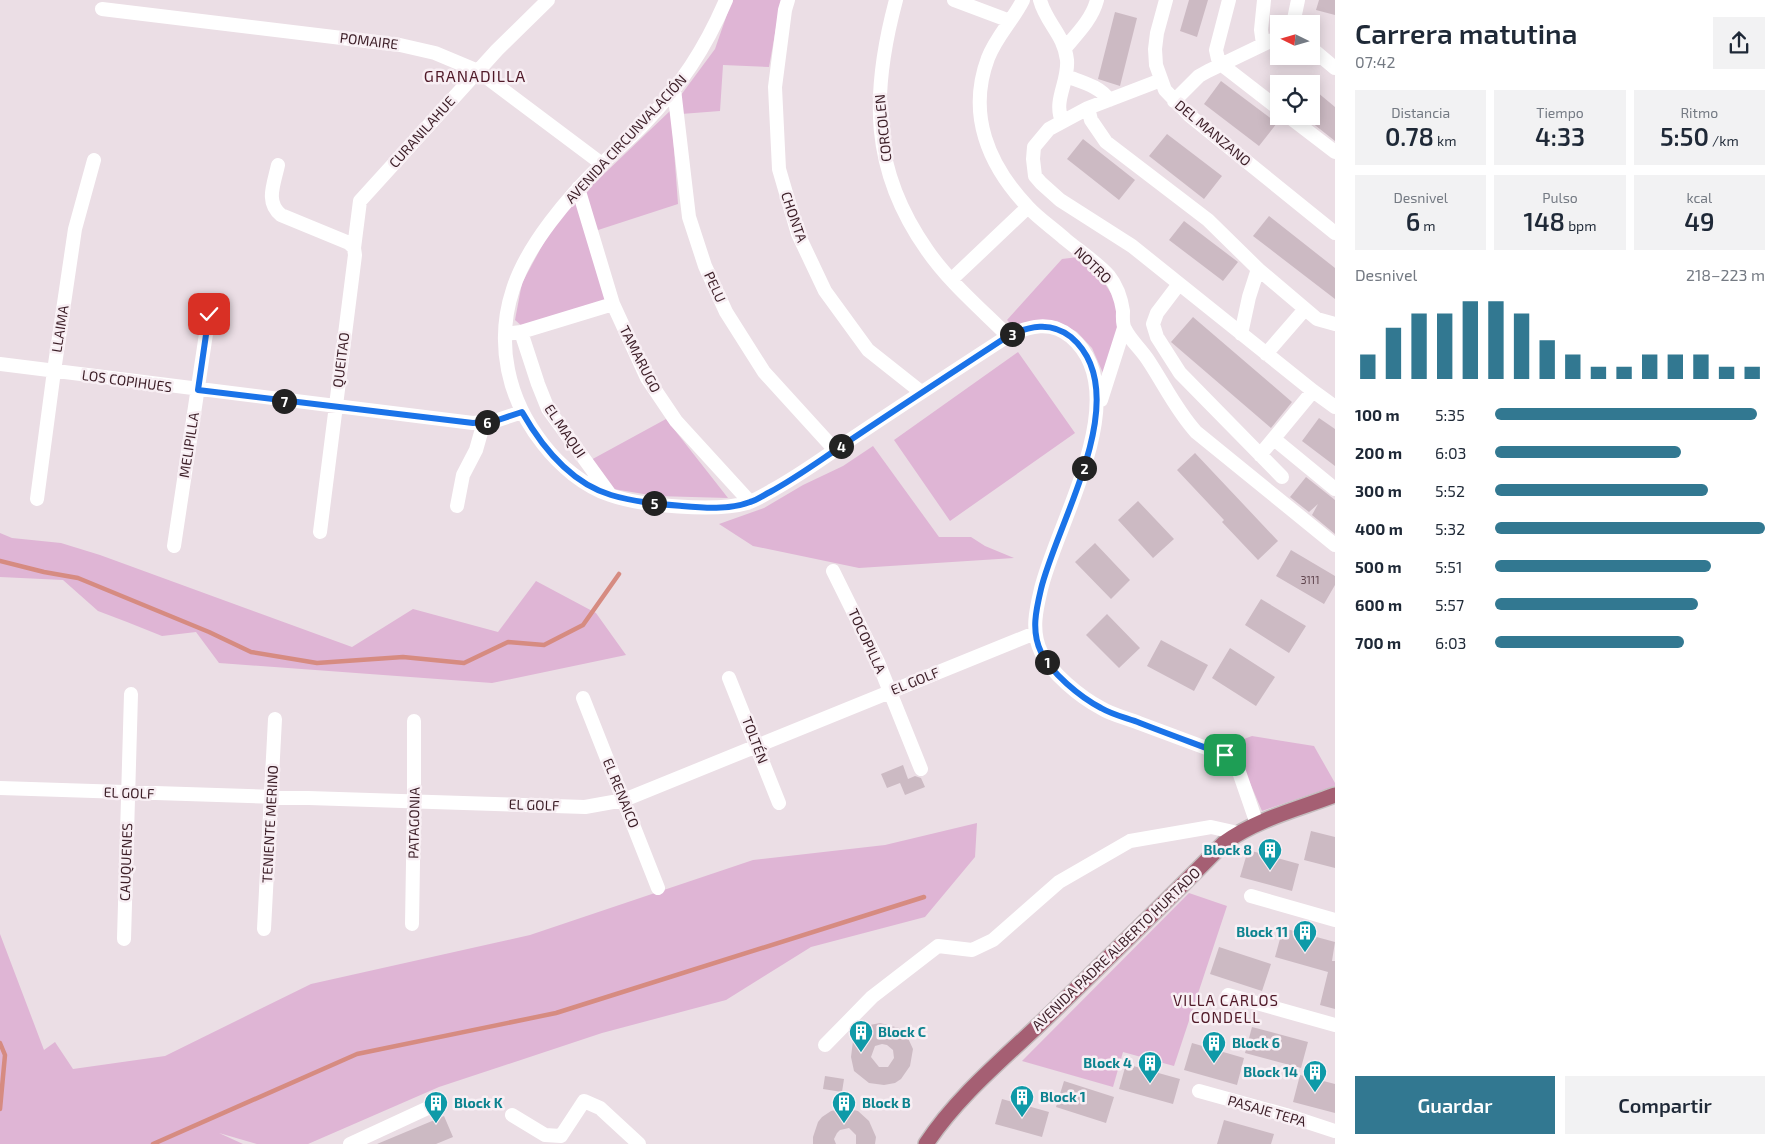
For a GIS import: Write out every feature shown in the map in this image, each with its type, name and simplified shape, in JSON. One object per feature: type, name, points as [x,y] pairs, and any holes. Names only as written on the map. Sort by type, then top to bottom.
[{"type":"main road","name":"AVENIDA PADRE ALBERTO HURTADO","points":[[926,1144],[956,1105],[1224,843],[1238,833],[1257,824],[1335,796]]},
{"type":"street","name":"CURANILAHUE","points":[[360,201],[497,50],[548,0]]},
{"type":"street","name":"AVENIDA CIRCUNVALACIÓN","points":[[726,0],[704,48],[691,68],[645,123],[578,188],[539,238],[522,266],[513,289],[508,311],[505,357],[509,381],[522,412],[534,433],[550,454],[572,474],[610,495],[639,501],[697,507],[732,506],[750,502],[794,479],[921,392],[1008,336],[1034,326],[1051,327],[1066,333],[1088,355],[1097,387],[1097,413],[1085,466],[1046,570],[1036,617],[1035,633],[1042,653],[1054,670],[1076,692],[1101,708],[1225,755],[1238,769],[1257,824]]},
{"type":"street","name":"CHONTA","points":[[788,0],[775,96],[779,169],[798,234],[825,291],[868,350],[921,392]]},
{"type":"street","name":"CORCOLEN","points":[[896,0],[882,58],[879,89],[880,128],[888,174],[903,213],[928,251],[952,279],[1008,336]]},
{"type":"street","points":[[954,0],[1010,21]]},
{"type":"street","name":"NOTRO","points":[[1023,0],[989,56],[983,73],[980,92],[980,116],[990,155],[1002,175],[1028,207],[1108,275],[1118,291],[1124,328],[1148,360],[1186,421],[1196,432],[1335,545]]},
{"type":"street","points":[[1040,0],[1044,14],[1060,37],[1065,48],[1066,76],[1058,108],[1062,121]]},
{"type":"street","points":[[1065,48],[1088,21],[1097,0]]},
{"type":"street","name":"DEL MANZANO","points":[[1166,0],[1157,33],[1155,49],[1156,65],[1165,90],[1189,115],[1335,233]]},
{"type":"street","points":[[1229,0],[1216,50],[1221,63],[1270,102]]},
{"type":"street","points":[[1263,44],[1261,30],[1264,0]]},
{"type":"street","points":[[1295,15],[1298,0]]},
{"type":"street","name":"POMAIRE","points":[[102,9],[400,44],[435,53],[478,71],[602,164]]},
{"type":"street","points":[[1174,101],[1199,76],[1221,63],[1270,41]]},
{"type":"street","points":[[1320,56],[1335,68]]},
{"type":"street","points":[[1066,76],[1098,89],[1109,100]]},
{"type":"street","points":[[1161,80],[1088,108],[1049,129],[1034,147],[1033,168],[1035,176],[1041,184],[1060,200],[1132,246],[1335,407]]},
{"type":"street","name":"PELU","points":[[674,90],[689,217],[705,266],[726,312],[764,372],[835,450]]},
{"type":"street","points":[[1088,108],[1091,120],[1106,142],[1208,220],[1258,269],[1316,319],[1335,324]]},
{"type":"street","points":[[1300,125],[1335,152]]},
{"type":"street","name":"LLAIMA","points":[[37,499],[75,230],[94,160]]},
{"type":"street","points":[[278,165],[271,200],[273,209],[281,215],[349,243],[354,248]]},
{"type":"street","name":"TAMARUGO","points":[[578,188],[613,304],[647,378],[676,421],[750,502]]},
{"type":"street","name":"QUEITAO","points":[[320,532],[355,255],[354,248],[360,201]]},
{"type":"street","points":[[952,279],[1028,207]]},
{"type":"street","points":[[1241,334],[1249,297],[1258,269]]},
{"type":"street","points":[[1179,284],[1157,313],[1153,324],[1157,337],[1180,373],[1282,477]]},
{"type":"street","points":[[505,334],[521,332],[613,304]]},
{"type":"street","points":[[1266,354],[1305,309]]},
{"type":"street","name":"MELIPILLA","points":[[174,546],[209,314]]},
{"type":"street","points":[[1097,413],[1124,328]]},
{"type":"street","name":"EL MAQUI","points":[[521,332],[548,409],[610,495]]},
{"type":"street","name":"LOS COPIHUES","points":[[0,364],[473,423],[495,421],[522,412]]},
{"type":"street","points":[[1260,455],[1313,391]]},
{"type":"street","points":[[457,506],[463,475],[476,450],[484,422]]},
{"type":"street","points":[[1274,439],[1335,489]]},
{"type":"street","name":"TOCOPILLA","points":[[833,571],[878,662],[921,769]]},
{"type":"street","name":"EL GOLF","points":[[0,788],[585,806],[624,800],[1035,633]]},
{"type":"street","name":"TOLTÉN","points":[[730,678],[779,803]]},
{"type":"street","name":"CAUQUENES","points":[[124,939],[131,694]]},
{"type":"street","name":"EL RENAICO","points":[[583,698],[658,888]]},
{"type":"street","name":"TENIENTE MERINO","points":[[264,929],[275,718]]},
{"type":"street","name":"PATAGONIA","points":[[412,924],[414,721]]},
{"type":"street","points":[[825,1045],[872,997],[938,946],[972,950],[993,940],[1059,882],[1130,841],[1210,827],[1238,833]]},
{"type":"street","points":[[1251,896],[1335,920]]},
{"type":"street","points":[[1228,995],[1335,1025]]},
{"type":"street","name":"PASAJE TEPA","points":[[1199,1092],[1286,1115],[1335,1131]]},
{"type":"street","points":[[512,1115],[546,1135],[561,1136],[584,1101],[600,1108],[639,1144]]},
{"type":"street","points":[[350,1144],[430,1107]]},
{"type":"shaded area","points":[[732,0],[781,0],[769,67],[723,65],[720,111],[681,114],[681,95],[715,49]]},
{"type":"shaded area","points":[[671,110],[678,204],[595,231],[583,194]]},
{"type":"shaded area","points":[[577,199],[608,300],[523,327],[515,320],[522,283],[549,233]]},
{"type":"shaded area","points":[[1078,257],[1094,271],[1108,288],[1117,307],[1117,334],[1103,373],[1092,348],[1077,332],[1057,321],[1037,320],[1014,327],[1007,320],[1062,259]]},
{"type":"shaded area","points":[[1018,352],[1075,433],[950,521],[894,440]]},
{"type":"shaded area","points":[[666,419],[728,498],[656,496],[607,488],[589,461]]},
{"type":"shaded area","points":[[873,446],[939,537],[971,537],[985,546],[1014,558],[859,568],[753,546],[719,524],[764,508],[803,485],[843,466]]},
{"type":"shaded area","points":[[0,533],[12,538],[61,543],[100,555],[352,647],[413,609],[498,632],[536,581],[596,613],[626,655],[492,683],[219,663],[196,632],[162,636],[98,611],[63,580],[0,577]]},
{"type":"shaded area","points":[[1252,736],[1314,746],[1335,786],[1262,811],[1233,743]]},
{"type":"shaded area","points":[[977,823],[975,857],[925,917],[811,947],[726,1000],[602,1033],[439,1087],[308,1144],[257,1144],[219,1133],[243,1144],[0,1144],[0,934],[44,1050],[55,1042],[73,1069],[165,1056],[311,984],[530,935],[753,860],[885,845]]},
{"type":"shaded area","points":[[1189,893],[1227,906],[1174,1066],[1123,1052],[1113,1087],[1022,1061]]},
{"type":"building","points":[[1189,0],[1208,0],[1197,37],[1180,31]]},
{"type":"building","points":[[1319,0],[1335,0],[1335,15],[1316,10]]},
{"type":"building","points":[[1115,12],[1137,18],[1120,86],[1098,79]]},
{"type":"building","points":[[1221,81],[1270,118],[1270,125],[1275,125],[1259,146],[1204,104]]},
{"type":"building","points":[[1320,94],[1335,107],[1335,141],[1315,125],[1320,125]]},
{"type":"building","points":[[1167,134],[1222,176],[1204,199],[1149,156]]},
{"type":"building","points":[[1083,139],[1135,180],[1119,200],[1067,159]]},
{"type":"building","points":[[1269,216],[1335,268],[1335,299],[1253,236]]},
{"type":"building","points":[[1184,221],[1238,262],[1223,281],[1169,240]]},
{"type":"building","points":[[1193,317],[1292,402],[1271,428],[1171,342]]},
{"type":"building","points":[[1319,418],[1335,429],[1335,466],[1302,441]]},
{"type":"building","points":[[1195,453],[1278,541],[1258,560],[1177,470]]},
{"type":"building","points":[[1306,477],[1335,500],[1335,534],[1312,515],[1318,504],[1309,512],[1290,497]]},
{"type":"building","points":[[1138,501],[1174,539],[1153,558],[1118,520]]},
{"type":"building","points":[[1095,543],[1130,580],[1111,599],[1075,562]]},
{"type":"building","points":[[1291,550],[1335,576],[1335,585],[1324,604],[1276,576]]},
{"type":"building","points":[[1261,599],[1306,626],[1289,653],[1245,625]]},
{"type":"building","points":[[1107,614],[1140,648],[1119,668],[1086,635]]},
{"type":"building","points":[[1161,640],[1208,665],[1194,691],[1147,666]]},
{"type":"building","points":[[1230,648],[1275,677],[1256,706],[1212,678]]},
{"type":"building","points":[[903,765],[908,779],[915,776],[921,778],[925,787],[905,795],[900,783],[887,788],[881,774]]},
{"type":"building","points":[[1311,831],[1335,837],[1335,868],[1304,860]]},
{"type":"building","name":"Block 8","points":[[1248,850],[1299,864],[1292,891],[1240,877]]},
{"type":"building","name":"Block 11","points":[[1283,928],[1335,942],[1332,961],[1335,961],[1335,1009],[1320,1005],[1328,972],[1275,957]]},
{"type":"building","points":[[1219,947],[1271,964],[1262,991],[1210,974]]},
{"type":"building","name":"Block C","points":[[880,1023],[899,1028],[907,1036],[913,1049],[910,1066],[901,1079],[895,1083],[884,1085],[869,1083],[854,1071],[851,1057],[853,1041],[863,1029]],"holes":[[[887,1045],[893,1050],[894,1058],[888,1067],[879,1067],[871,1057],[875,1046]]]},
{"type":"building","points":[[1252,1027],[1308,1042],[1301,1068],[1245,1053]]},
{"type":"building","name":"Block 6","points":[[1192,1043],[1244,1058],[1237,1085],[1184,1070]]},
{"type":"building","name":"Block 4","points":[[1126,1064],[1180,1079],[1173,1104],[1119,1089]]},
{"type":"building","name":"Block 14","points":[[1300,1075],[1335,1084],[1335,1113],[1293,1102]]},
{"type":"building","points":[[825,1076],[844,1079],[842,1092],[823,1089]]},
{"type":"building","points":[[1064,1081],[1114,1097],[1106,1123],[1056,1107]]},
{"type":"building","name":"Block 1","points":[[1002,1099],[1049,1112],[1042,1137],[995,1124]]},
{"type":"building","name":"Block B","points":[[845,1108],[858,1111],[869,1121],[876,1137],[875,1144],[856,1144],[856,1135],[849,1128],[840,1130],[837,1133],[834,1139],[836,1144],[813,1144],[813,1137],[818,1122],[822,1117],[831,1111]]},
{"type":"building","name":"Block K","points":[[444,1116],[453,1137],[436,1144],[377,1144]]},
{"type":"building","points":[[1224,1120],[1274,1134],[1271,1144],[1217,1144]]},
{"type":"waterway","points":[[0,561],[78,578],[209,632],[251,652],[317,663],[403,657],[464,663],[508,642],[544,645],[583,625],[619,574]]},
{"type":"waterway","points":[[153,1144],[357,1054],[556,1013],[924,897]]},
{"type":"waterway","points":[[0,1043],[5,1055],[0,1109]]},
{"type":"place","name":"Block 8","points":[[1270,871]]},
{"type":"place","name":"Block 11","points":[[1305,953]]},
{"type":"place","name":"Block C","points":[[861,1053]]},
{"type":"place","name":"Block 6","points":[[1214,1064]]},
{"type":"place","name":"Block 4","points":[[1150,1084]]},
{"type":"place","name":"Block 14","points":[[1315,1093]]},
{"type":"place","name":"Block 1","points":[[1022,1118]]},
{"type":"place","name":"Block K","points":[[436,1124]]},
{"type":"place","name":"Block B","points":[[844,1124]]},
{"type":"district","name":"GRANADILLA","points":[[475,76]]},
{"type":"district","name":"VILLA CARLOS CONDELL","points":[[1226,1010]]},
{"type":"route","points":[[209,314],[198,390],[473,423],[495,421],[522,412],[534,433],[550,454],[572,474],[591,486],[610,495],[639,501],[697,507],[732,506],[750,502],[794,479],[921,392],[1008,336],[1034,326],[1051,327],[1066,333],[1088,355],[1097,387],[1097,413],[1085,466],[1046,570],[1035,625],[1038,643],[1047,662],[1054,670],[1076,692],[1101,708],[1225,755]]}]
